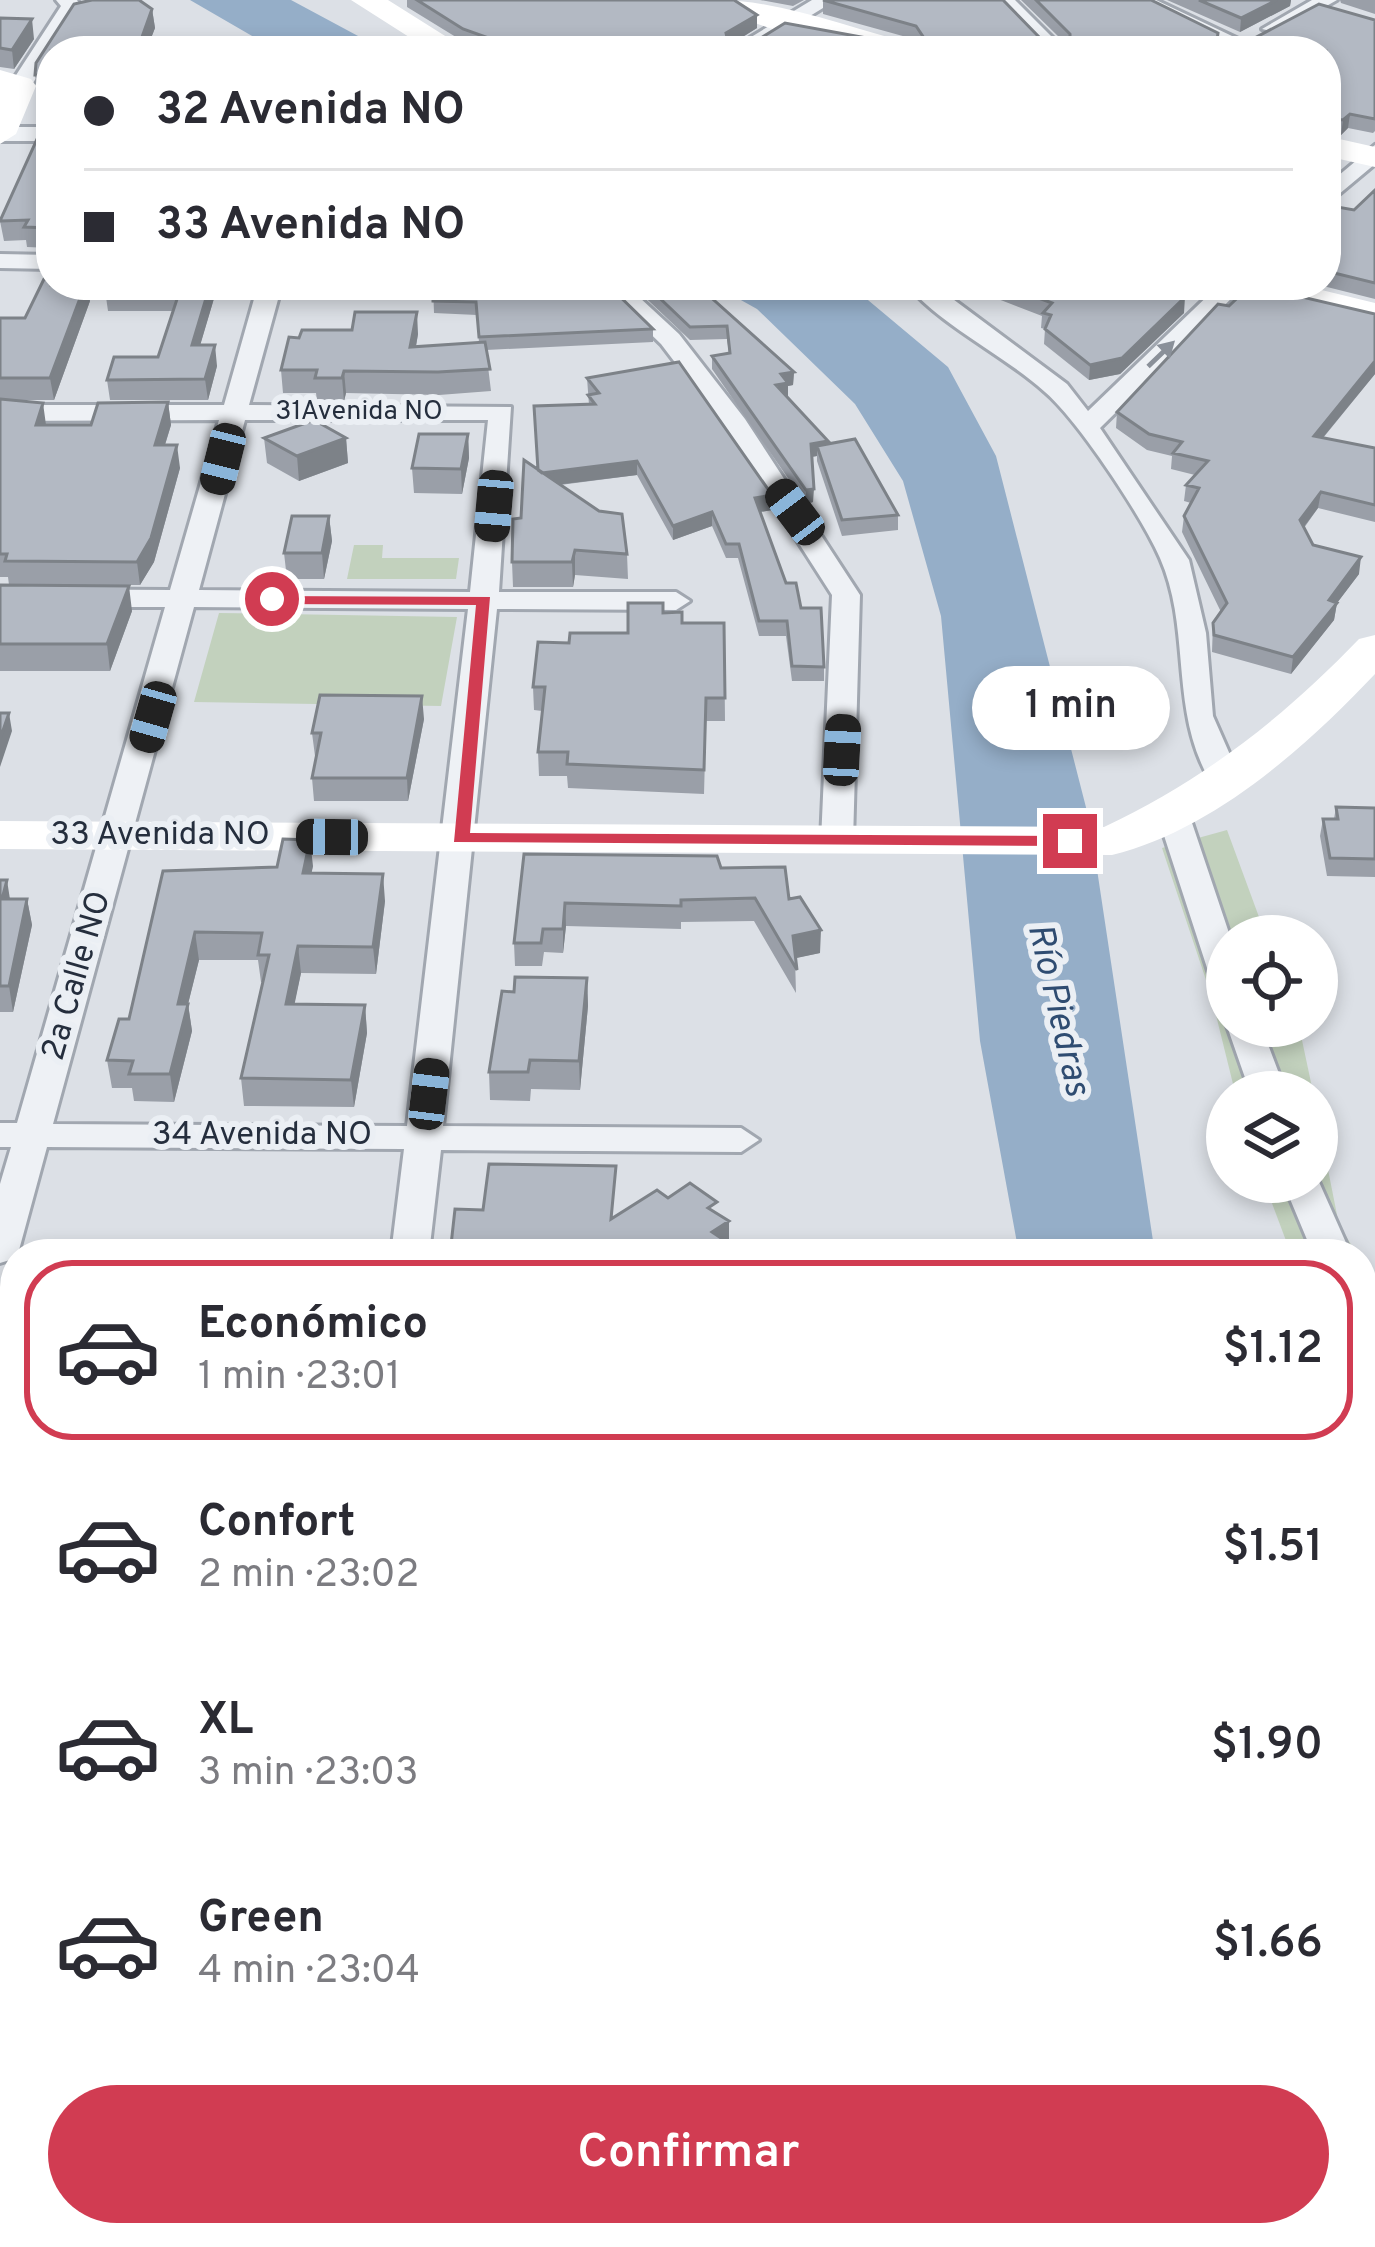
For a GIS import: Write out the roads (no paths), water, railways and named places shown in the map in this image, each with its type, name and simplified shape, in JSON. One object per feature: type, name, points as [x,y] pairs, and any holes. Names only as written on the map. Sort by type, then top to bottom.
[{"type":"street","points":[[47,36],[71,6],[66,0]]},
{"type":"street","points":[[365,0],[428,36]]},
{"type":"street","points":[[733,0],[790,23],[842,36]]},
{"type":"street","points":[[766,36],[826,0]]},
{"type":"street","points":[[1004,0],[1041,36]]},
{"type":"street","points":[[1139,0],[1211,36]]},
{"type":"street","points":[[1259,36],[1319,6]]},
{"type":"street","points":[[36,50],[10,82],[0,134],[36,134]]},
{"type":"street","points":[[1341,149],[1374,155]]},
{"type":"street","points":[[1341,185],[1374,155]]},
{"type":"street","points":[[0,261],[36,262]]},
{"type":"street","name":"2a Calle NO","points":[[2,1239],[16,1135],[119,836],[266,300]]},
{"type":"street","points":[[628,300],[670,339],[736,425],[846,596],[837,841]]},
{"type":"street","points":[[941,300],[1058,389],[1089,424],[1175,560],[1191,633],[1198,716],[1226,782]]},
{"type":"street","points":[[1089,424],[1217,300]]},
{"type":"street","points":[[1318,300],[1375,314]]},
{"type":"street","name":"31Avenida NO","points":[[0,413],[502,412],[484,600]]},
{"type":"street","points":[[0,598],[676,601]]},
{"type":"street","points":[[412,1239],[484,600]]},
{"type":"street","points":[[1207,915],[1173,814],[1261,760],[1375,648]]},
{"type":"street","name":"33 Avenida NO","points":[[0,835],[1112,841],[1173,814]]},
{"type":"street","name":"34 Avenida NO","points":[[16,1135],[741,1140]]},
{"type":"street","points":[[1310,1203],[1326,1239]]},
{"type":"water","points":[[190,0],[291,0],[358,36],[252,36]]},
{"type":"water","name":"Río Piedras","points":[[741,300],[868,300],[948,367],[996,456],[1090,823],[1153,1239],[1016,1239],[980,1041],[941,616],[903,481],[855,404],[757,309]]}]
